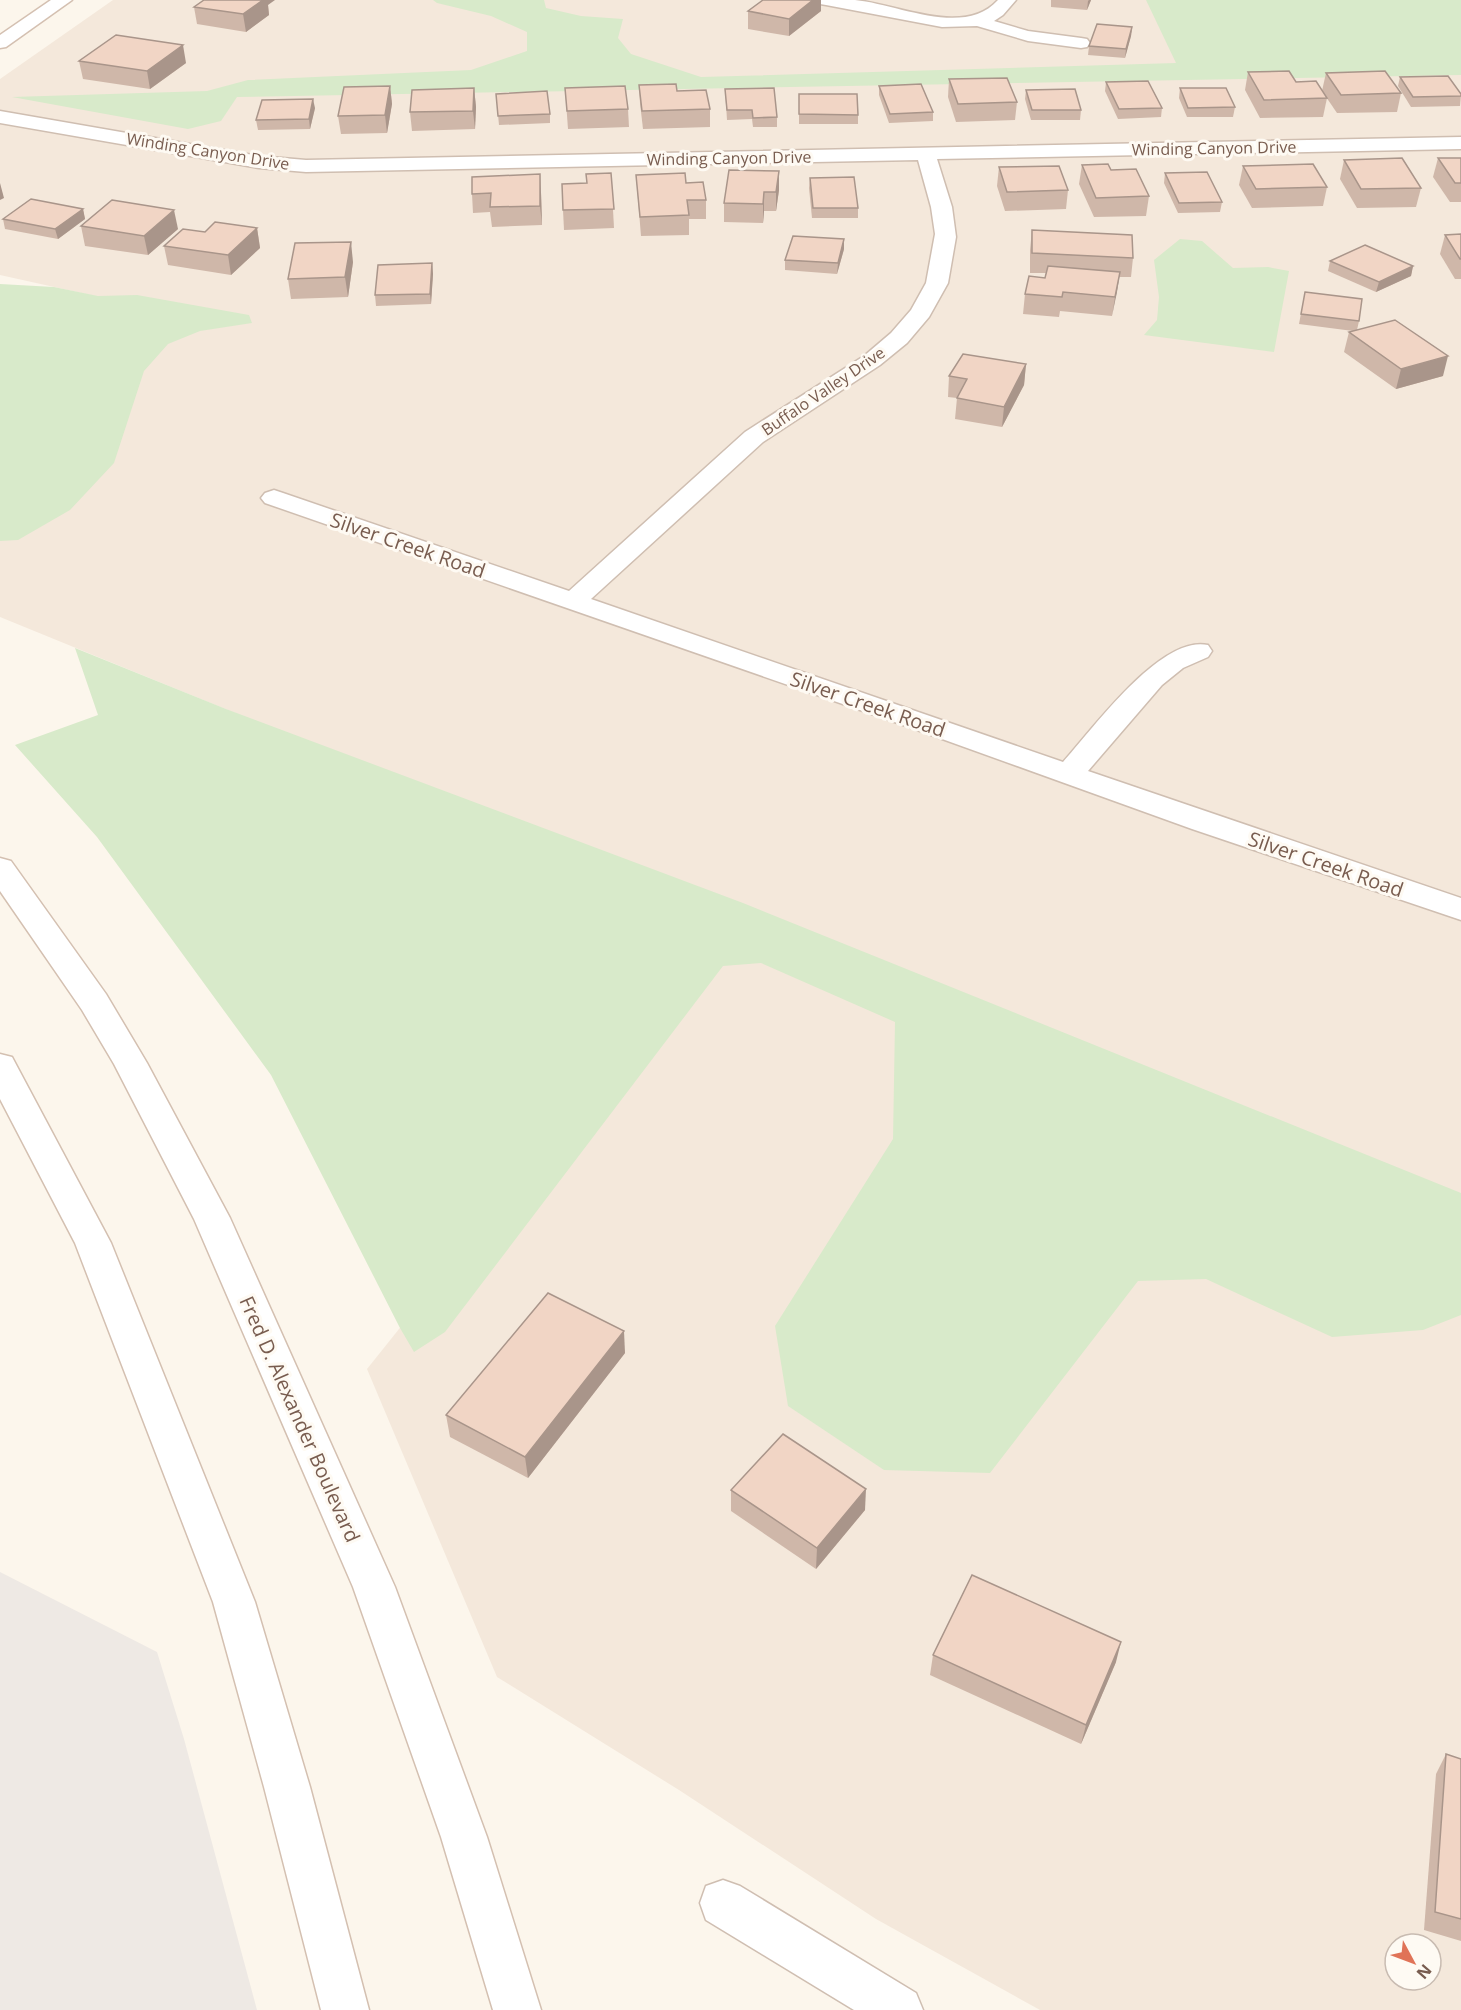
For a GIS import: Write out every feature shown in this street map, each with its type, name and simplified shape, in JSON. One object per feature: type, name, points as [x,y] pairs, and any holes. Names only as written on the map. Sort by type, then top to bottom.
[{"type":"street","points":[[0,43],[63,0]]},
{"type":"street","points":[[826,0],[946,23],[966,23],[985,19],[1007,0]]},
{"type":"street","points":[[976,20],[1007,32],[1040,39],[1082,43]]},
{"type":"street","name":"Winding Canyon Drive","points":[[0,117],[259,162],[306,166],[1461,143]]},
{"type":"street","name":"Buffalo Valley Drive","points":[[572,602],[754,437],[776,420],[871,361],[914,323],[924,311],[943,264],[946,227],[926,155]]},
{"type":"street","name":"Silver Creek Road","points":[[274,498],[1461,909]]},
{"type":"street","points":[[1069,774],[1152,679],[1173,662],[1198,651]]},
{"type":"street","name":"Fred D. Alexander Boulevard","points":[[0,868],[94,1002],[212,1218],[374,1587],[464,1837],[517,2010]]},
{"type":"street","points":[[0,1066],[93,1243],[234,1602],[287,1787],[345,2010]]},
{"type":"street","points":[[723,1903],[899,2010]]},
{"type":"shaded area","points":[[113,0],[1461,0],[1461,2010],[1040,2010],[876,1919],[679,1790],[497,1677],[367,1369],[730,915],[0,617],[0,534],[149,308],[0,275],[0,79]]},
{"type":"shaded area","points":[[0,1572],[157,1652],[184,1739],[257,2010],[0,2010]]},
{"type":"green space","points":[[433,0],[544,0],[546,8],[581,16],[623,19],[618,38],[631,54],[701,77],[1176,63],[1146,0],[1461,0],[1461,75],[237,97],[221,121],[188,129],[12,97],[207,91],[248,80],[471,70],[527,51],[527,32],[491,16],[437,3]]},
{"type":"green space","points":[[1180,239],[1202,241],[1233,268],[1268,267],[1289,271],[1274,352],[1144,335],[1157,320],[1159,297],[1154,260]]},
{"type":"green space","points":[[0,284],[54,287],[98,296],[137,295],[249,315],[252,323],[200,331],[168,344],[144,371],[114,463],[70,510],[18,540],[0,541]]},
{"type":"green space","points":[[75,648],[226,709],[743,903],[1461,1193],[1461,1315],[1423,1330],[1332,1337],[1206,1279],[1138,1281],[990,1473],[884,1470],[788,1406],[775,1326],[893,1139],[895,1022],[761,963],[723,966],[445,1332],[414,1352],[271,1075],[97,837],[15,745],[98,715]]},
{"type":"building","points":[[204,0],[263,0],[243,14],[194,7]]},
{"type":"building","points":[[763,0],[813,0],[789,19],[748,11]]},
{"type":"building","points":[[1097,24],[1132,27],[1126,49],[1089,46]]},
{"type":"building","points":[[116,35],[183,45],[147,71],[79,61]]},
{"type":"building","points":[[1289,71],[1296,82],[1316,81],[1327,98],[1264,100],[1248,72]]},
{"type":"building","points":[[1385,71],[1401,93],[1341,95],[1326,73]]},
{"type":"building","points":[[1448,76],[1461,96],[1413,97],[1400,77]]},
{"type":"building","points":[[1007,78],[1017,102],[958,104],[949,79]]},
{"type":"building","points":[[1148,81],[1162,108],[1119,109],[1106,82]]},
{"type":"building","points":[[676,84],[677,91],[706,90],[710,109],[642,111],[639,85]]},
{"type":"building","points":[[921,84],[933,112],[890,114],[879,86]]},
{"type":"building","points":[[390,86],[385,115],[338,116],[344,87]]},
{"type":"building","points":[[625,86],[628,109],[567,111],[565,88]]},
{"type":"building","points":[[474,88],[473,111],[410,112],[412,90]]},
{"type":"building","points":[[774,88],[777,117],[753,118],[752,110],[727,110],[725,89]]},
{"type":"building","points":[[1180,88],[1226,88],[1235,107],[1188,108]]},
{"type":"building","points":[[1075,89],[1081,110],[1032,110],[1026,90]]},
{"type":"building","points":[[547,91],[550,114],[498,116],[496,94]]},
{"type":"building","points":[[799,94],[857,94],[858,115],[799,114]]},
{"type":"building","points":[[313,99],[309,119],[256,120],[262,100]]},
{"type":"building","points":[[1402,158],[1421,188],[1361,189],[1344,160]]},
{"type":"building","points":[[1438,158],[1461,158],[1461,183],[1455,183]]},
{"type":"building","points":[[1108,164],[1111,170],[1136,169],[1149,196],[1096,198],[1082,165]]},
{"type":"building","points":[[1313,164],[1327,187],[1256,189],[1243,166]]},
{"type":"building","points":[[1059,166],[1068,190],[1007,192],[999,167]]},
{"type":"building","points":[[729,170],[779,171],[776,192],[764,192],[763,204],[724,203]]},
{"type":"building","points":[[1207,172],[1222,202],[1179,203],[1165,173]]},
{"type":"building","points":[[611,173],[614,209],[563,210],[562,184],[587,183],[586,174]]},
{"type":"building","points":[[685,173],[686,183],[703,182],[706,200],[687,200],[689,215],[640,217],[636,175]]},
{"type":"building","points":[[540,174],[540,206],[490,207],[491,193],[472,194],[472,177]]},
{"type":"building","points":[[854,177],[858,208],[813,208],[810,178]]},
{"type":"building","points":[[31,199],[83,209],[55,229],[3,219]]},
{"type":"building","points":[[112,200],[174,210],[144,236],[81,226]]},
{"type":"building","points":[[215,222],[257,228],[228,255],[164,246],[183,229],[205,232]]},
{"type":"building","points":[[1032,230],[1132,235],[1133,258],[1032,253]]},
{"type":"building","points":[[1461,234],[1461,259],[1460,259],[1445,235]]},
{"type":"building","points":[[793,236],[844,239],[838,263],[785,260]]},
{"type":"building","points":[[351,242],[345,277],[288,279],[295,243]]},
{"type":"building","points":[[1365,245],[1413,266],[1379,282],[1330,261]]},
{"type":"building","points":[[432,263],[430,294],[375,295],[378,265]]},
{"type":"building","points":[[1048,266],[1120,272],[1115,297],[1063,292],[1062,297],[1025,294],[1029,276],[1045,278]]},
{"type":"building","points":[[1305,292],[1362,299],[1359,321],[1301,314]]},
{"type":"building","points":[[1395,320],[1448,356],[1401,369],[1349,332]]},
{"type":"building","points":[[963,354],[1026,364],[1004,407],[957,398],[967,379],[949,376]]},
{"type":"building","points":[[548,1293],[624,1331],[525,1457],[446,1415]]},
{"type":"building","points":[[783,1434],[866,1489],[817,1548],[731,1490]]},
{"type":"building","points":[[972,1575],[1121,1642],[1086,1725],[933,1655]]},
{"type":"building","points":[[1446,1754],[1461,1759],[1461,1919],[1435,1912]]}]
